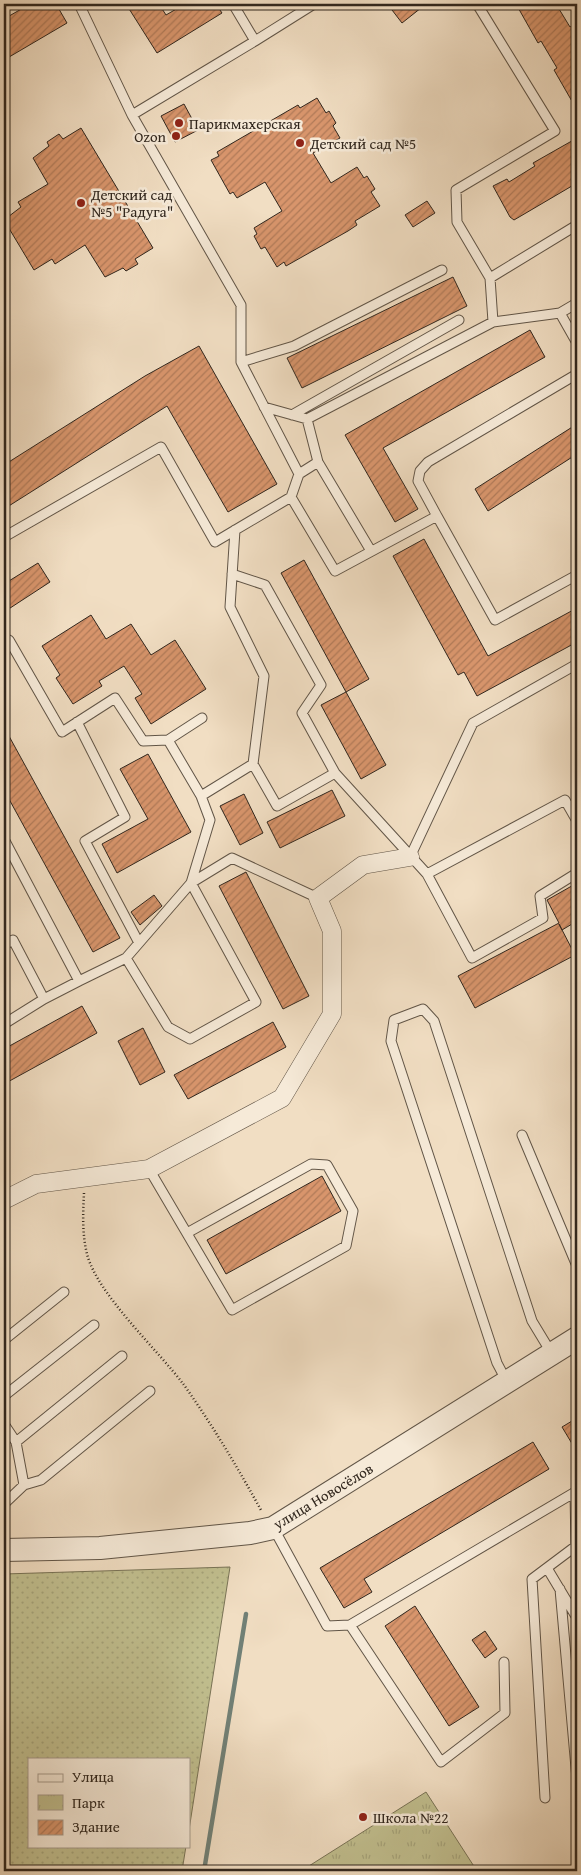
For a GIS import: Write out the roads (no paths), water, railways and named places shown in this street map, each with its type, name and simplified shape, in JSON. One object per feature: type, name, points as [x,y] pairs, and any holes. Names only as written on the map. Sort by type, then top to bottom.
[{"type":"street","points":[[4,1200],[36,1184],[149,1169],[282,1098],[332,1014],[332,931],[318,898],[362,865],[410,857]]},
{"type":"street","name":"улица Новосёлов","points":[[4,1550],[100,1548],[250,1533],[272,1528],[577,1338]]},
{"type":"lane","points":[[79,4],[132,115],[241,305],[241,362],[299,474]]},
{"type":"lane","points":[[232,4],[255,40]]},
{"type":"lane","points":[[132,115],[314,4]]},
{"type":"lane","points":[[477,4],[555,131],[456,190],[457,222],[490,278],[493,322]]},
{"type":"lane","points":[[490,278],[577,225]]},
{"type":"lane","points":[[241,362],[294,346],[442,270]]},
{"type":"lane","points":[[264,407],[307,419],[493,322],[560,313],[577,303]]},
{"type":"lane","points":[[560,313],[577,342]]},
{"type":"lane","points":[[292,414],[460,320]]},
{"type":"lane","points":[[577,374],[428,462],[420,471],[418,482],[495,620],[577,575]]},
{"type":"lane","points":[[307,419],[318,462],[371,551]]},
{"type":"lane","points":[[4,537],[161,447],[215,542],[292,497],[299,474],[318,462]]},
{"type":"lane","points":[[292,497],[335,571],[436,516]]},
{"type":"lane","points":[[235,530],[230,607],[264,676],[253,764],[277,806],[335,773]]},
{"type":"lane","points":[[232,574],[265,585],[321,685],[302,713],[335,773],[427,874],[472,958],[543,918],[540,896],[577,873]]},
{"type":"lane","points":[[4,643],[9,640],[62,732],[115,698],[142,741],[168,740],[202,718]]},
{"type":"lane","points":[[410,857],[473,724],[577,664]]},
{"type":"lane","points":[[77,722],[126,817],[85,841],[140,942]]},
{"type":"lane","points":[[126,958],[168,1028],[190,1039],[256,1002],[191,883],[210,820],[201,796],[168,740]]},
{"type":"lane","points":[[201,796],[253,764]]},
{"type":"lane","points":[[427,874],[565,800],[577,821]]},
{"type":"lane","points":[[4,839],[79,981]]},
{"type":"lane","points":[[4,1024],[44,998],[126,958],[191,883],[232,858],[318,898]]},
{"type":"lane","points":[[4,945],[13,940],[44,998]]},
{"type":"lane","points":[[507,1382],[497,1363],[391,1040],[394,1020],[423,1009],[434,1021],[532,1321],[552,1354]]},
{"type":"lane","points":[[522,1135],[577,1266]]},
{"type":"lane","points":[[149,1169],[232,1310],[346,1246],[352,1211],[327,1165],[311,1164],[187,1233]]},
{"type":"lane","points":[[4,1340],[64,1292]]},
{"type":"lane","points":[[4,1396],[94,1325]]},
{"type":"lane","points":[[16,1442],[122,1356]]},
{"type":"lane","points":[[4,1504],[24,1485],[40,1480],[150,1392]]},
{"type":"lane","points":[[4,1424],[16,1442],[24,1485]]},
{"type":"lane","points":[[272,1528],[326,1626],[350,1625],[576,1492],[577,1547],[532,1579],[545,1798]]},
{"type":"lane","points":[[547,1568],[577,1618]]},
{"type":"lane","points":[[560,1590],[577,1778]]},
{"type":"lane","points":[[350,1625],[442,1762],[505,1713],[504,1662]]},
{"type":"lane","points":[[569,1690],[577,1703]]},
{"type":"waterway","points":[[204,1871],[246,1614]]},
{"type":"place","name":"Парикмахерская","points":[[179,123]]},
{"type":"place","name":"Ozon","points":[[176,136]]},
{"type":"place","name":"Детский сад №5","points":[[300,143]]},
{"type":"place","name":"Детский сад №5 \"Радуга\"","points":[[81,203]]},
{"type":"place","name":"Школа №22","points":[[363,1817]]}]
